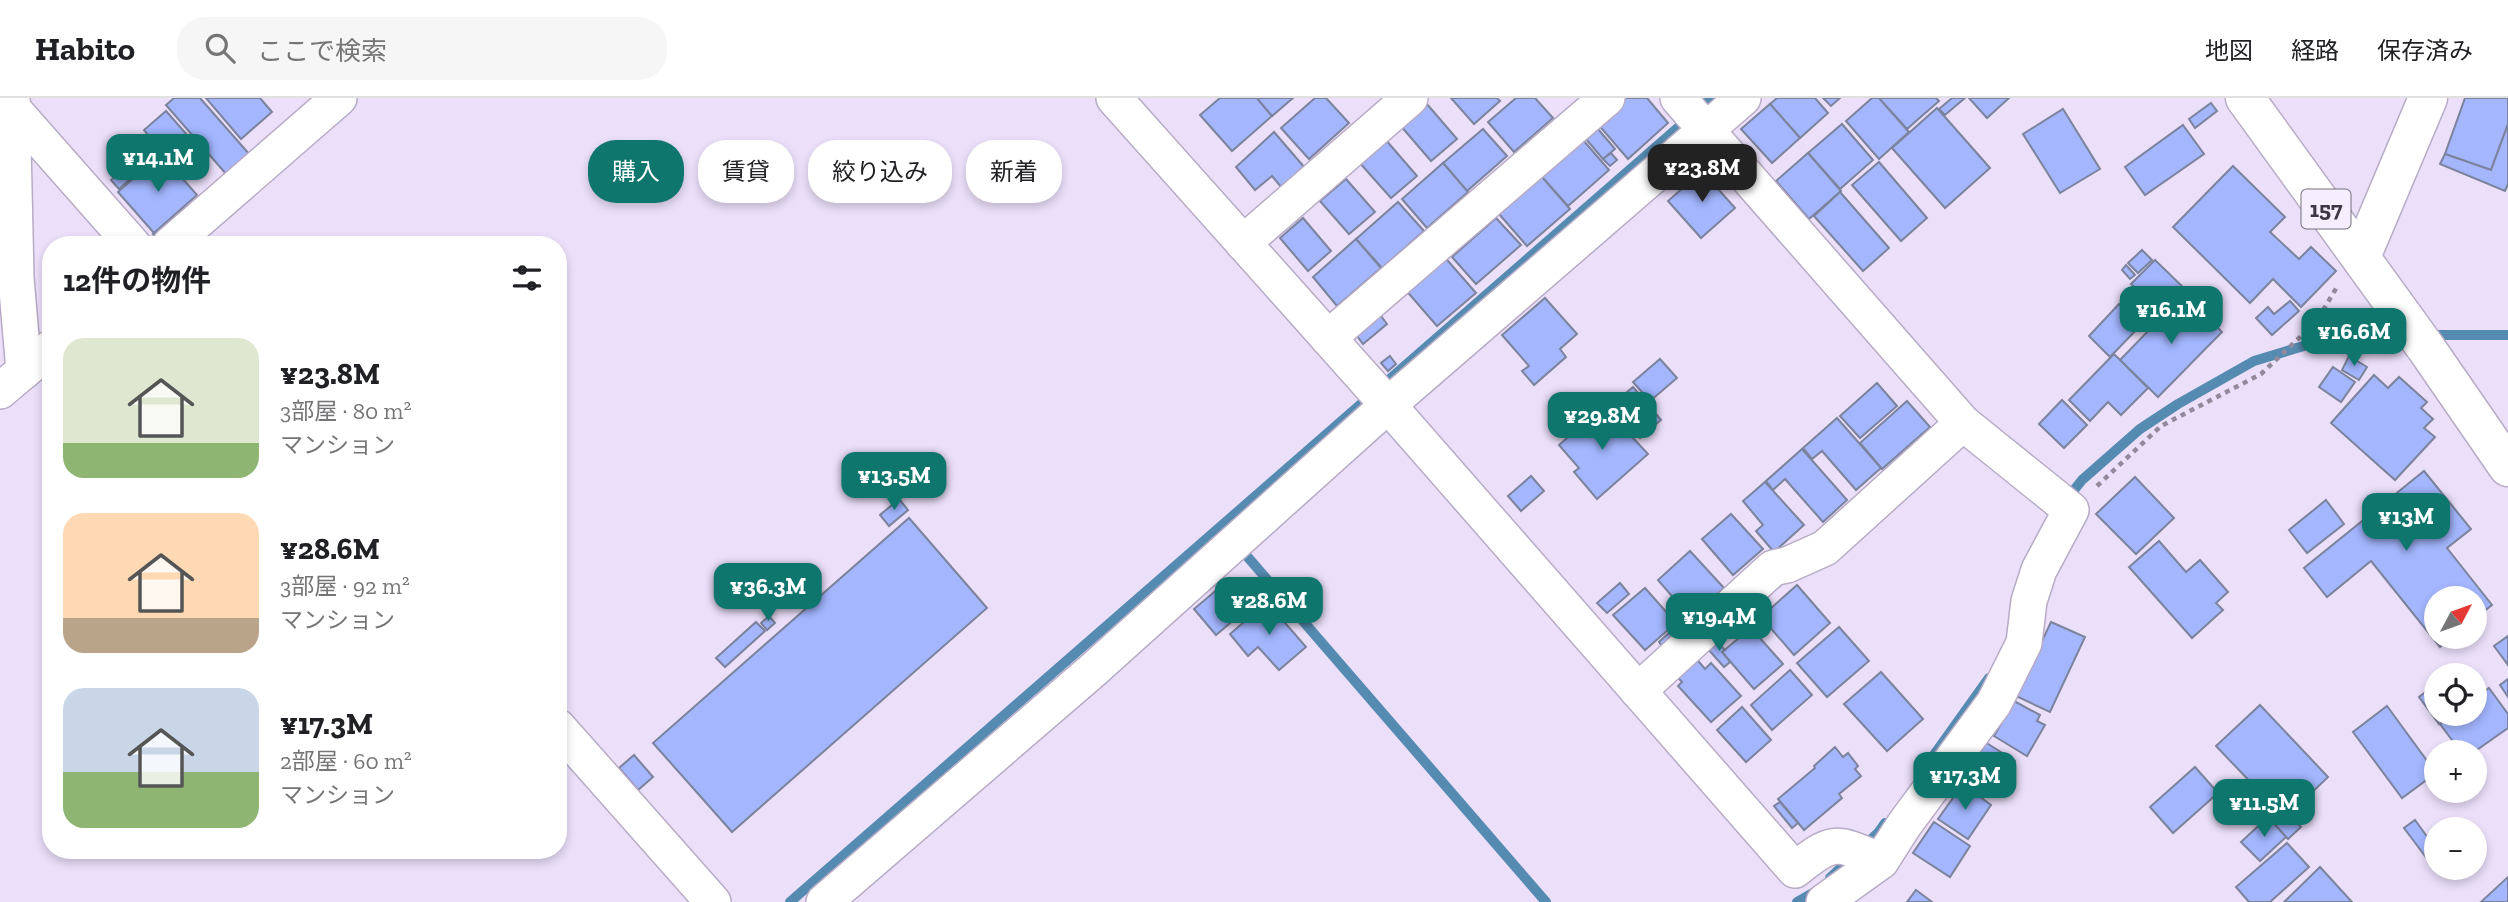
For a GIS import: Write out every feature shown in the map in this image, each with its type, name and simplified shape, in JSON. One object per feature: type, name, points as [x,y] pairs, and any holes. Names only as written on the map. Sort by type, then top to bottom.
[{"type":"main road","name":"157","points":[[2245,98],[2417,335],[2508,467]]},
{"type":"main road","points":[[2361,257],[2428,98]]},
{"type":"street","points":[[180,236],[339,98]]},
{"type":"street","points":[[1114,98],[1388,405],[1795,870],[1819,850],[1843,845],[1881,861]]},
{"type":"street","points":[[1243,243],[1410,98]]},
{"type":"street","points":[[1328,338],[1607,98]]},
{"type":"street","points":[[1678,98],[1963,423],[2071,510],[2039,570],[2029,601],[2024,643],[1994,703],[1904,825],[1881,861],[1824,902]]},
{"type":"street","points":[[824,902],[1092,671],[1388,405],[1743,98]]},
{"type":"street","points":[[13,104],[125,236]]},
{"type":"street","points":[[10,382],[16,278],[13,104]]},
{"type":"street","points":[[10,382],[42,355]]},
{"type":"street","points":[[1638,691],[1773,568],[1787,565],[1825,548],[1963,423]]},
{"type":"street","points":[[567,737],[713,902]]},
{"type":"path","points":[[2071,510],[2161,426],[2262,374],[2316,322],[2333,297],[2342,274],[2361,257]]},
{"type":"building","points":[[174,98],[200,98],[250,155],[227,175],[166,105]]},
{"type":"building","points":[[206,98],[260,98],[272,112],[241,139]]},
{"type":"building","points":[[1220,98],[1257,98],[1272,116],[1232,151],[1200,115]]},
{"type":"building","points":[[1257,98],[1293,98],[1272,116]]},
{"type":"building","points":[[1315,98],[1326,98],[1349,123],[1309,159],[1281,128]]},
{"type":"building","points":[[1451,98],[1497,98],[1500,101],[1474,124]]},
{"type":"building","points":[[1516,98],[1535,98],[1553,118],[1514,152],[1488,122]]},
{"type":"building","points":[[1626,98],[1647,98],[1668,123],[1628,159],[1597,123]]},
{"type":"building","points":[[1777,98],[1815,98],[1828,113],[1800,138],[1770,104]]},
{"type":"building","points":[[1823,98],[1840,98],[1831,106]]},
{"type":"building","points":[[1872,98],[1879,98],[1909,132],[1879,159],[1846,121]]},
{"type":"building","points":[[1879,98],[1936,98],[1939,101],[1907,129]]},
{"type":"building","points":[[1952,98],[1965,98],[1945,115],[1939,109]]},
{"type":"building","points":[[1969,98],[2009,98],[1987,118]]},
{"type":"building","points":[[2465,98],[2508,98],[2508,124],[2491,170],[2445,154]]},
{"type":"building","points":[[1426,103],[1457,139],[1431,161],[1400,125]]},
{"type":"building","points":[[2211,103],[2217,111],[2195,128],[2189,119]]},
{"type":"building","points":[[1770,104],[1800,138],[1772,163],[1741,129]]},
{"type":"building","points":[[1937,108],[1990,168],[1945,208],[1892,148]]},
{"type":"building","points":[[2063,109],[2100,169],[2060,193],[2023,134]]},
{"type":"building","points":[[166,111],[188,136],[165,156],[144,130]]},
{"type":"building","points":[[1842,124],[1873,160],[1840,189],[1808,153]]},
{"type":"building","points":[[2508,124],[2508,184],[2505,191],[2440,164],[2445,154],[2491,170]]},
{"type":"building","points":[[2183,125],[2204,154],[2145,195],[2125,167]]},
{"type":"building","points":[[1483,129],[1507,156],[1467,191],[1443,163]]},
{"type":"building","points":[[1598,129],[1615,149],[1603,159],[1586,139]]},
{"type":"building","points":[[1274,132],[1305,168],[1282,188],[1272,176],[1255,190],[1236,167]]},
{"type":"building","points":[[1385,139],[1417,176],[1391,198],[1359,162]]},
{"type":"building","points":[[1583,140],[1609,170],[1568,206],[1541,176]]},
{"type":"building","points":[[1611,153],[1617,160],[1610,166],[1603,159]]},
{"type":"building","points":[[1808,153],[1841,191],[1809,219],[1776,181]]},
{"type":"building","points":[[161,154],[197,195],[154,233],[118,192]]},
{"type":"building","points":[[1879,162],[1927,218],[1901,241],[1852,185]]},
{"type":"building","points":[[1443,163],[1468,192],[1427,228],[1402,199]]},
{"type":"building","points":[[127,166],[135,175],[119,189],[111,180]]},
{"type":"building","points":[[2233,166],[2285,217],[2270,232],[2299,259],[2311,247],[2336,271],[2301,307],[2273,279],[2250,303],[2173,227]]},
{"type":"building","points":[[1702,171],[1735,208],[1701,238],[1668,201]]},
{"type":"building","points":[[1542,177],[1570,209],[1527,246],[1499,214]]},
{"type":"building","points":[[1346,179],[1375,212],[1349,234],[1320,201]]},
{"type":"building","points":[[1840,192],[1889,248],[1863,271],[1814,216]]},
{"type":"building","points":[[1398,202],[1424,231],[1382,268],[1356,239]]},
{"type":"building","points":[[186,205],[192,211],[164,236],[153,234]]},
{"type":"building","points":[[1303,218],[1331,251],[1308,271],[1280,238]]},
{"type":"building","points":[[1496,218],[1521,245],[1476,284],[1452,257]]},
{"type":"building","points":[[1356,239],[1381,268],[1337,306],[1313,277]]},
{"type":"building","points":[[2142,250],[2152,260],[2138,273],[2128,263]]},
{"type":"building","points":[[1442,254],[1476,293],[1437,326],[1404,288]]},
{"type":"building","points":[[2155,260],[2187,291],[2147,332],[2124,309],[2140,292],[2131,284]]},
{"type":"building","points":[[2126,265],[2135,275],[2130,279],[2122,270]]},
{"type":"building","points":[[2184,294],[2222,332],[2158,397],[2120,360]]},
{"type":"building","points":[[1545,298],[1577,334],[1560,349],[1566,357],[1534,385],[1522,371],[1529,366],[1502,335]]},
{"type":"building","points":[[2290,301],[2299,311],[2272,335],[2256,318],[2268,307],[2274,314]]},
{"type":"building","points":[[2119,304],[2141,325],[2110,357],[2089,336]]},
{"type":"building","points":[[1378,312],[1387,324],[1363,344],[1354,332]]},
{"type":"building","points":[[2114,354],[2148,388],[2121,415],[2108,402],[2090,421],[2069,400]]},
{"type":"building","points":[[1390,356],[1396,364],[1388,371],[1381,363]]},
{"type":"building","points":[[2349,356],[2367,367],[2359,380],[2342,370]]},
{"type":"building","points":[[1660,359],[1677,378],[1650,401],[1633,382]]},
{"type":"building","points":[[2333,367],[2355,382],[2341,402],[2319,387]]},
{"type":"building","points":[[2374,375],[2388,388],[2399,377],[2427,402],[2421,408],[2433,419],[2424,428],[2435,437],[2395,480],[2331,423]]},
{"type":"building","points":[[1877,383],[1897,406],[1860,438],[1840,416]]},
{"type":"building","points":[[1633,387],[1661,420],[1640,438],[1612,405]]},
{"type":"building","points":[[2062,400],[2087,425],[2064,448],[2039,424]]},
{"type":"building","points":[[1907,401],[1930,427],[1882,469],[1860,443]]},
{"type":"building","points":[[1603,406],[1648,454],[1597,499],[1574,472],[1579,468],[1559,445]]},
{"type":"building","points":[[1837,418],[1881,468],[1856,490],[1822,451],[1812,459],[1803,448]]},
{"type":"building","points":[[1802,449],[1847,500],[1823,522],[1785,479],[1773,490],[1766,481]]},
{"type":"building","points":[[2424,471],[2471,529],[2447,548],[2477,586],[2424,586],[2424,627],[2371,561],[2327,597],[2304,568]]},
{"type":"building","points":[[1531,476],[1544,491],[1521,511],[1508,496]]},
{"type":"building","points":[[2135,477],[2174,518],[2136,554],[2096,514]]},
{"type":"building","points":[[1765,482],[1804,525],[1774,552],[1756,531],[1763,525],[1743,501]]},
{"type":"building","points":[[899,499],[908,510],[889,526],[880,515]]},
{"type":"building","points":[[2326,500],[2344,524],[2307,553],[2289,530]]},
{"type":"building","points":[[1731,514],[1763,549],[1733,575],[1702,539]]},
{"type":"building","points":[[909,518],[987,608],[732,832],[653,743]]},
{"type":"building","points":[[2159,541],[2186,572],[2200,560],[2228,592],[2216,603],[2223,610],[2192,638],[2129,567]]},
{"type":"building","points":[[1690,551],[1724,588],[1691,618],[1658,580]]},
{"type":"building","points":[[1620,583],[1629,594],[1607,613],[1597,603]]},
{"type":"building","points":[[1797,585],[1830,623],[1794,655],[1761,617]]},
{"type":"building","points":[[1219,588],[1242,613],[1216,635],[1194,609]]},
{"type":"building","points":[[1645,588],[1676,623],[1645,650],[1613,615]]},
{"type":"building","points":[[1267,602],[1306,647],[1279,670],[1258,647],[1248,656],[1230,634]]},
{"type":"building","points":[[769,616],[775,623],[767,630],[761,623]]},
{"type":"building","points":[[1682,621],[1688,629],[1664,649],[1659,642]]},
{"type":"building","points":[[756,622],[765,631],[725,667],[716,658]]},
{"type":"building","points":[[2051,622],[2085,637],[2050,712],[2016,696]]},
{"type":"building","points":[[1839,627],[1869,661],[1827,697],[1797,663]]},
{"type":"building","points":[[1751,628],[1783,664],[1754,689],[1722,652]]},
{"type":"building","points":[[2508,636],[2508,665],[2494,646]]},
{"type":"building","points":[[1716,641],[1725,650],[1722,652],[1730,662],[1724,667],[1707,648]]},
{"type":"building","points":[[1694,656],[1705,669],[1711,663],[1741,696],[1711,722],[1678,686],[1682,682],[1675,674]]},
{"type":"building","points":[[1790,670],[1812,695],[1772,730],[1751,705]]},
{"type":"building","points":[[1881,672],[1923,719],[1887,751],[1844,704]]},
{"type":"building","points":[[2508,679],[2508,697],[2500,685]]},
{"type":"building","points":[[2489,688],[2508,714],[2508,728],[2487,743],[2487,740],[2452,740],[2442,726],[2487,726]]},
{"type":"building","points":[[2014,701],[2040,715],[2037,721],[2045,725],[2027,756],[1994,736]]},
{"type":"building","points":[[2260,705],[2328,777],[2301,803],[2308,811],[2296,822],[2301,827],[2288,839],[2270,820],[2279,812],[2216,746]]},
{"type":"building","points":[[2387,706],[2424,757],[2424,782],[2402,798],[2353,732]]},
{"type":"building","points":[[1742,707],[1771,740],[1746,762],[1717,730]]},
{"type":"building","points":[[1985,742],[2015,761],[1996,792],[1965,773]]},
{"type":"building","points":[[1835,747],[1843,757],[1848,753],[1858,766],[1855,769],[1861,776],[1839,794],[1842,798],[1804,830],[1778,799]]},
{"type":"building","points":[[634,755],[653,777],[638,790],[619,768]]},
{"type":"building","points":[[2195,767],[2218,793],[2173,833],[2150,807]]},
{"type":"building","points":[[1963,784],[1991,805],[1968,839],[1938,819]]},
{"type":"building","points":[[1780,802],[1798,823],[1792,828],[1774,806]]},
{"type":"building","points":[[2268,817],[2286,837],[2260,861],[2241,842]]},
{"type":"building","points":[[2415,820],[2424,832],[2424,855],[2404,828]]},
{"type":"building","points":[[1934,822],[1970,846],[1950,877],[1913,853]]},
{"type":"building","points":[[2287,843],[2309,867],[2270,902],[2249,902],[2236,887]]},
{"type":"building","points":[[2320,867],[2352,902],[2284,902]]},
{"type":"building","points":[[2508,877],[2508,902],[2481,902]]},
{"type":"building","points":[[1916,890],[1932,902],[1907,902]]},
{"type":"waterway","points":[[790,902],[1712,98]]},
{"type":"waterway","points":[[2067,499],[2082,480],[2140,429],[2254,361],[2340,335],[2406,335]]},
{"type":"waterway","points":[[2429,335],[2508,335]]},
{"type":"waterway","points":[[1239,547],[1546,902]]},
{"type":"waterway","points":[[1929,762],[1989,678]]},
{"type":"waterway","points":[[1830,878],[1878,833],[1885,823]]},
{"type":"waterway","points":[[1797,902],[1818,890]]}]
